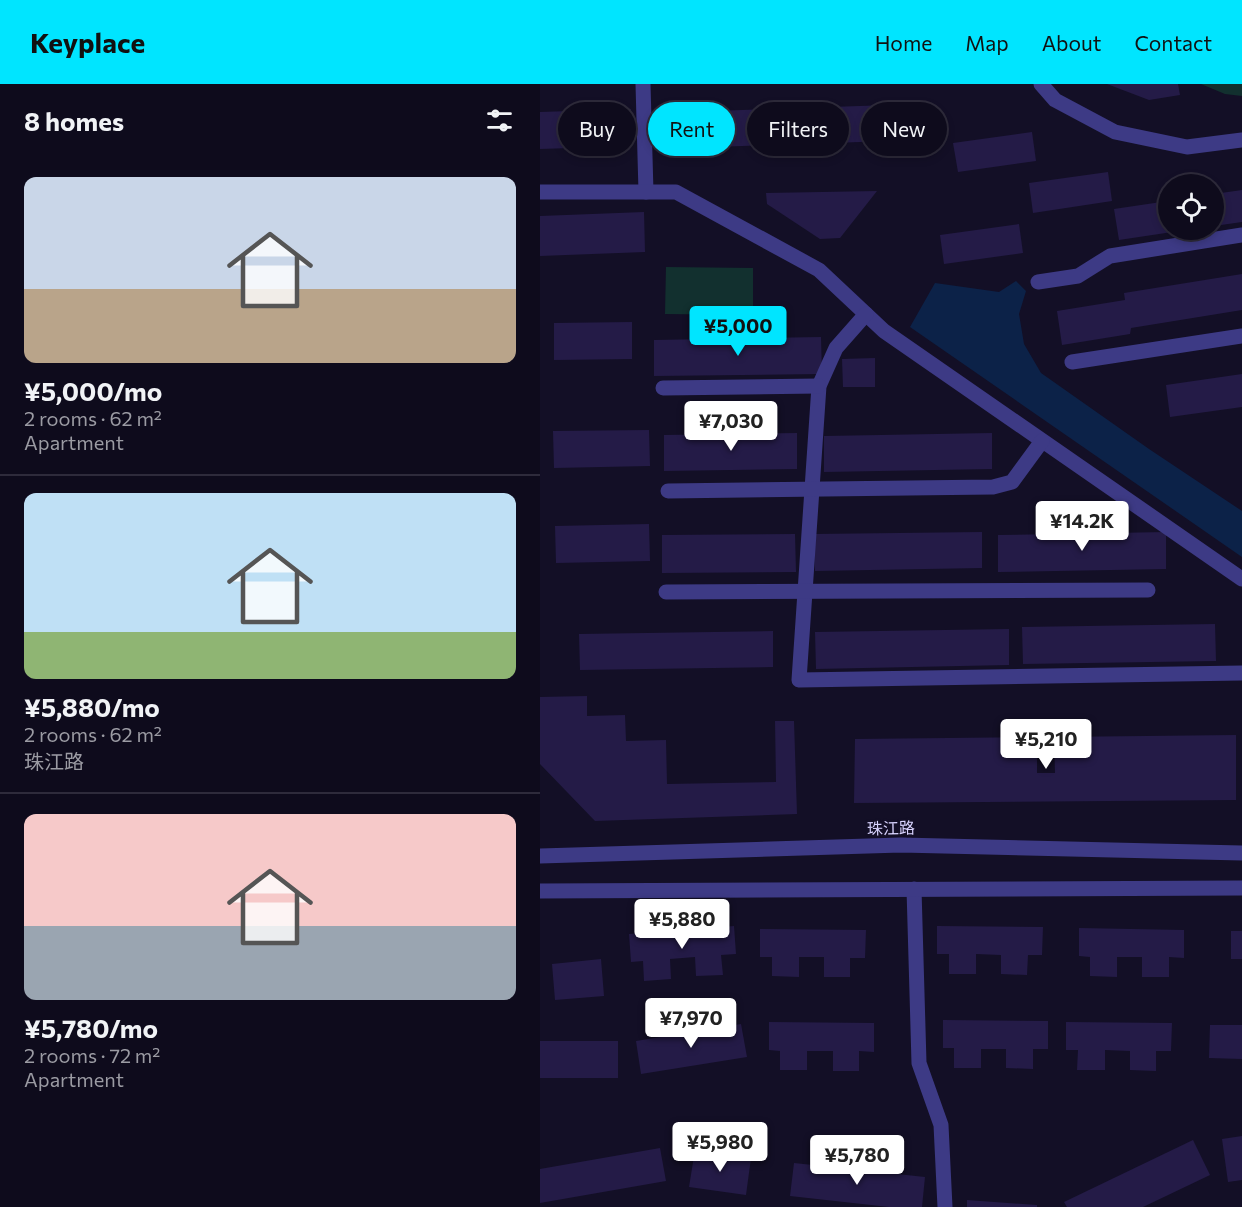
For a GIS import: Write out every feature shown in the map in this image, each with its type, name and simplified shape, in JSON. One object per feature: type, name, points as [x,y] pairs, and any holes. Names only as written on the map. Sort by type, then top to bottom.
[{"type":"street","points":[[643,84],[646,192]]},
{"type":"street","points":[[1041,84],[1055,100],[1115,132],[1187,147],[1242,140]]},
{"type":"street","points":[[540,192],[676,192],[819,270],[884,331],[1242,579]]},
{"type":"street","points":[[1038,282],[1078,276],[1110,256],[1242,235]]},
{"type":"street","points":[[866,314],[836,348],[819,386],[799,680],[1242,673]]},
{"type":"street","points":[[1072,362],[1242,336]]},
{"type":"street","points":[[663,388],[819,386]]},
{"type":"street","points":[[668,491],[993,487],[1012,482],[1042,441]]},
{"type":"street","points":[[666,592],[1148,590]]},
{"type":"street","name":"珠江路","points":[[540,856],[901,845],[1242,853]]},
{"type":"street","points":[[540,891],[1242,888]]},
{"type":"street","points":[[914,889],[919,1063],[941,1125],[945,1207]]},
{"type":"green space","points":[[1201,84],[1242,84],[1242,96],[1225,94]]},
{"type":"green space","points":[[666,267],[753,268],[753,315],[665,314]]},
{"type":"water","points":[[1016,281],[1026,291],[1019,314],[1024,344],[1041,373],[1242,511],[1242,557],[910,327],[935,283],[999,292]]},
{"type":"building","points":[[1107,84],[1178,84],[1180,95],[1149,100]]},
{"type":"building","points":[[849,106],[861,106],[861,142],[849,142]]},
{"type":"building","points":[[735,110],[747,110],[747,146],[735,146]]},
{"type":"building","points":[[558,111],[558,148],[540,149],[540,112]]},
{"type":"building","points":[[1032,132],[1036,161],[958,172],[953,143]]},
{"type":"building","points":[[1108,172],[1112,201],[1033,213],[1029,183]]},
{"type":"building","points":[[1242,190],[1242,222],[1224,225],[1224,193]]},
{"type":"building","points":[[877,191],[840,238],[820,239],[767,204],[766,193]]},
{"type":"building","points":[[1158,202],[1158,234],[1119,240],[1114,209]]},
{"type":"building","points":[[644,212],[645,252],[540,256],[540,216]]},
{"type":"building","points":[[1019,224],[1023,253],[944,264],[940,235]]},
{"type":"building","points":[[1242,274],[1242,310],[1131,328],[1130,334],[1062,345],[1057,311],[1125,300],[1124,293]]},
{"type":"building","points":[[632,322],[632,359],[554,360],[554,323]]},
{"type":"building","points":[[821,337],[822,374],[654,376],[654,340]]},
{"type":"building","points":[[875,358],[875,387],[843,387],[842,359]]},
{"type":"building","points":[[1242,374],[1242,407],[1170,417],[1166,385]]},
{"type":"building","points":[[649,430],[650,466],[554,468],[553,431]]},
{"type":"building","points":[[797,433],[797,469],[664,471],[664,435]]},
{"type":"building","points":[[992,433],[992,469],[824,472],[824,436]]},
{"type":"building","points":[[649,524],[650,561],[556,563],[555,526]]},
{"type":"building","points":[[982,532],[982,568],[815,571],[814,534]]},
{"type":"building","points":[[1166,532],[1166,569],[998,572],[998,535]]},
{"type":"building","points":[[795,534],[796,572],[662,573],[662,535]]},
{"type":"building","points":[[1215,624],[1216,661],[1023,664],[1022,627]]},
{"type":"building","points":[[1009,629],[1009,665],[816,669],[815,632]]},
{"type":"building","points":[[773,631],[773,667],[580,670],[579,634]]},
{"type":"building","points":[[587,696],[587,716],[625,715],[626,741],[666,740],[667,784],[776,782],[775,721],[794,721],[797,814],[595,821],[540,764],[540,697]]},
{"type":"building","points":[[1236,735],[1236,800],[854,803],[855,739],[1037,737],[1037,773],[1055,773],[1054,737]]},
{"type":"building","points":[[734,926],[736,954],[721,955],[723,975],[696,976],[695,957],[670,959],[671,979],[644,981],[643,961],[631,962],[629,934]]},
{"type":"building","points":[[937,926],[1043,927],[1042,955],[1028,955],[1027,975],[1001,974],[1001,955],[976,954],[976,974],[949,974],[949,954],[937,954]]},
{"type":"building","points":[[1079,928],[1184,930],[1184,958],[1169,957],[1169,977],[1142,977],[1142,957],[1117,957],[1117,977],[1090,976],[1090,957],[1079,956]]},
{"type":"building","points":[[760,929],[866,930],[865,958],[850,958],[850,977],[824,977],[824,957],[799,957],[799,977],[772,976],[772,957],[760,957]]},
{"type":"building","points":[[1231,931],[1242,931],[1242,959],[1231,959]]},
{"type":"building","points":[[601,959],[604,996],[555,1000],[552,964]]},
{"type":"building","points":[[943,1020],[1048,1021],[1048,1049],[1033,1049],[1033,1069],[1006,1068],[1006,1049],[981,1049],[981,1068],[954,1068],[954,1048],[943,1048]]},
{"type":"building","points":[[769,1022],[874,1023],[874,1052],[859,1051],[859,1071],[833,1071],[833,1051],[807,1051],[807,1070],[780,1070],[780,1051],[769,1050]]},
{"type":"building","points":[[1066,1022],[1172,1023],[1171,1051],[1156,1051],[1156,1071],[1130,1070],[1130,1051],[1105,1050],[1105,1070],[1077,1070],[1078,1050],[1066,1050]]},
{"type":"building","points":[[741,1024],[747,1057],[641,1074],[636,1041]]},
{"type":"building","points":[[1210,1025],[1242,1025],[1242,1059],[1209,1058]]},
{"type":"building","points":[[540,1041],[618,1041],[618,1078],[540,1078]]},
{"type":"building","points":[[1242,1136],[1242,1180],[1228,1182],[1222,1139]]},
{"type":"building","points":[[1193,1140],[1210,1175],[1143,1207],[1067,1207],[1064,1202]]},
{"type":"building","points":[[660,1148],[666,1181],[540,1203],[540,1169]]},
{"type":"building","points":[[695,1150],[751,1158],[746,1195],[689,1187]]},
{"type":"building","points":[[794,1163],[925,1177],[922,1207],[889,1207],[790,1196]]},
{"type":"building","points":[[967,1200],[1037,1205],[1037,1207],[967,1207]]}]
